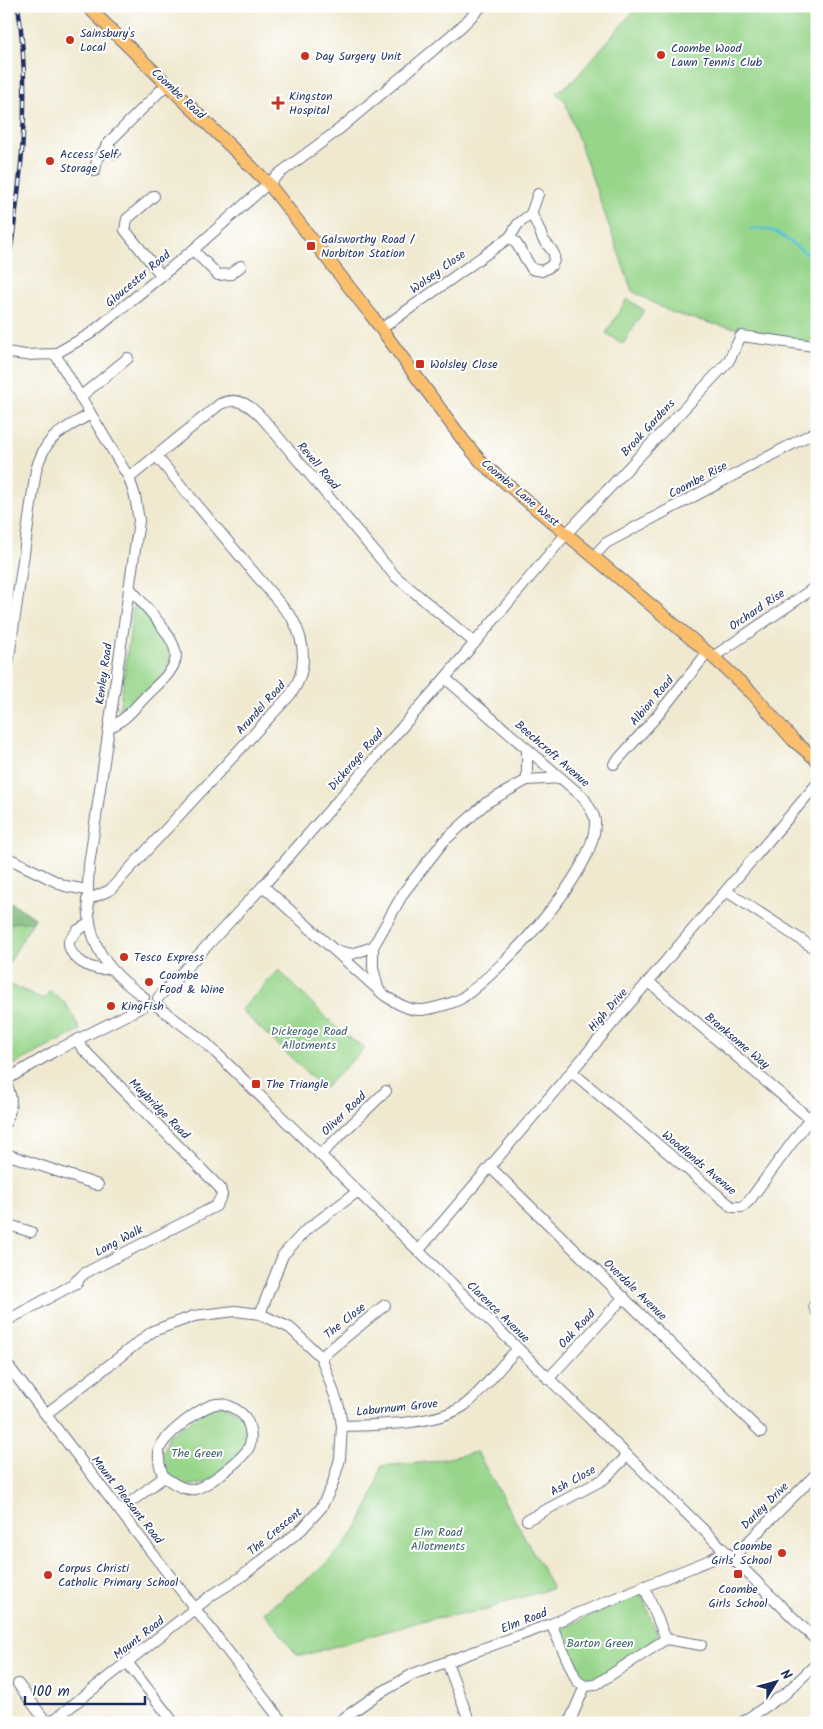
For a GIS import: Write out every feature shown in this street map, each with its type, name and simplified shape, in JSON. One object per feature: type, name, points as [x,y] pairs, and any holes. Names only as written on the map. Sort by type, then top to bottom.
[{"type":"main road","name":"Coombe Road","points":[[87,6],[268,183]]},
{"type":"main road","name":"Coombe Lane West","points":[[268,183],[381,329],[475,455],[512,489],[567,533],[710,655],[758,700],[793,740],[817,760]]},
{"type":"street","name":"Gloucester Road","points":[[7,352],[26,355],[55,354],[90,334],[193,250],[268,183],[337,131],[461,27],[482,6]]},
{"type":"street","points":[[95,171],[97,160],[106,146],[167,84]]},
{"type":"street","points":[[106,146],[115,153]]},
{"type":"street","name":"Wolsey Close","points":[[381,329],[510,237],[518,224],[531,214],[538,194]]},
{"type":"street","points":[[154,196],[131,215],[124,224],[127,235],[161,275]]},
{"type":"street","points":[[510,237],[516,243],[532,269],[542,271],[551,266],[554,262],[554,251],[543,238],[537,222],[531,214]]},
{"type":"street","points":[[193,250],[220,281],[241,266]]},
{"type":"street","name":"Brook Gardens","points":[[567,533],[728,362],[741,336],[814,346],[817,349]]},
{"type":"street","name":"Kenley Road","points":[[55,354],[129,478],[135,496],[139,521],[89,865],[87,895],[90,922],[97,948],[110,968],[144,1002]]},
{"type":"street","points":[[80,397],[128,358]]},
{"type":"street","name":"Revell Road","points":[[129,478],[220,404],[228,400],[251,406],[395,576],[475,643]]},
{"type":"street","points":[[6,678],[36,470],[42,451],[54,436],[90,414]]},
{"type":"street","name":"Coombe Rise","points":[[594,556],[606,543],[817,431]]},
{"type":"street","name":"Arundel Road","points":[[87,895],[110,890],[290,695],[303,667],[301,638],[292,618],[157,457]]},
{"type":"street","name":"Dickerage Road","points":[[158,1002],[263,886],[445,678],[567,533]]},
{"type":"street","name":"Orchard Rise","points":[[710,655],[817,586]]},
{"type":"street","points":[[109,728],[121,722],[161,681],[172,669],[176,656],[172,641],[128,587]]},
{"type":"street","name":"Albion Road","points":[[614,764],[710,655]]},
{"type":"street","name":"Beechcroft Avenue","points":[[263,886],[332,949],[399,1005],[421,1010],[461,999],[503,962],[548,915],[575,877],[592,843],[596,820],[584,798],[527,751],[445,678]]},
{"type":"street","points":[[527,751],[527,780]]},
{"type":"street","points":[[378,988],[373,968],[373,947],[404,892],[443,842],[486,803],[527,780],[561,778]]},
{"type":"street","name":"High Drive","points":[[418,1251],[817,784]]},
{"type":"street","points":[[6,857],[64,886],[87,895]]},
{"type":"street","points":[[726,891],[817,950]]},
{"type":"street","points":[[90,922],[78,930],[68,941],[69,949],[75,958],[96,969],[103,971],[110,968]]},
{"type":"street","points":[[332,949],[352,954],[373,947]]},
{"type":"street","name":"Branksome Way","points":[[649,982],[812,1123]]},
{"type":"street","points":[[6,1122],[12,1105],[12,1096],[6,1082],[32,1063],[78,1041],[144,1002],[152,994],[158,1002]]},
{"type":"street","name":"Clarence Avenue","points":[[158,1002],[200,1038],[817,1641]]},
{"type":"street","name":"Muybridge Road","points":[[78,1041],[82,1048],[220,1188],[222,1195]]},
{"type":"street","name":"Woodlands Avenue","points":[[572,1072],[732,1206],[742,1207],[749,1201],[812,1123],[817,1109]]},
{"type":"street","name":"Oliver Road","points":[[320,1155],[386,1091]]},
{"type":"street","points":[[6,1154],[98,1186]]},
{"type":"street","name":"Overdale Avenue","points":[[490,1167],[762,1432]]},
{"type":"street","points":[[260,1314],[283,1255],[306,1230],[357,1192]]},
{"type":"street","name":"Long Walk","points":[[6,1321],[156,1242],[178,1226],[216,1206],[222,1195]]},
{"type":"street","points":[[6,1224],[31,1232]]},
{"type":"street","name":"Oak Road","points":[[548,1378],[624,1297]]},
{"type":"street","points":[[817,1299],[814,1306],[817,1312]]},
{"type":"street","name":"The Close","points":[[321,1357],[385,1305]]},
{"type":"street","name":"The Crescent","points":[[46,1414],[153,1331],[194,1316],[235,1311],[260,1314],[290,1328],[321,1357],[335,1393],[342,1426],[342,1444],[337,1472],[321,1508],[302,1529],[240,1577],[224,1585],[195,1608]]},
{"type":"street","name":"Laburnum Grove","points":[[342,1426],[432,1419],[452,1413],[472,1398],[518,1349]]},
{"type":"street","name":"Mount Pleasant Road","points":[[6,1363],[283,1723]]},
{"type":"street","points":[[218,1403],[234,1408],[244,1416],[250,1432],[250,1446],[243,1456],[208,1483],[194,1489],[179,1487],[164,1477],[159,1466],[159,1450],[169,1435],[206,1407],[218,1403]]},
{"type":"street","name":"Ash Close","points":[[527,1520],[604,1479],[627,1456]]},
{"type":"street","name":"Darley Drive","points":[[728,1555],[817,1472]]},
{"type":"street","points":[[120,1510],[164,1477]]},
{"type":"street","name":"Elm Road","points":[[338,1723],[403,1679],[552,1624],[718,1556],[728,1555]]},
{"type":"street","points":[[644,1586],[666,1639]]},
{"type":"street","name":"Mount Road","points":[[48,1723],[195,1608]]},
{"type":"street","points":[[552,1624],[577,1681],[585,1686],[594,1685],[666,1639],[701,1645]]},
{"type":"street","points":[[127,1662],[174,1723]]},
{"type":"street","points":[[447,1662],[470,1723]]},
{"type":"street","points":[[741,1723],[786,1693],[817,1663]]},
{"type":"street","points":[[18,1684],[48,1723]]},
{"type":"street","points":[[569,1723],[585,1686]]},
{"type":"green space","points":[[638,6],[817,6],[817,337],[808,342],[714,324],[672,313],[632,291],[566,104],[567,102],[556,93],[573,81]]},
{"type":"green space","points":[[627,299],[644,310],[623,344],[606,333]]},
{"type":"green space","points":[[134,604],[164,635],[172,650],[173,657],[171,663],[158,680],[118,718]]},
{"type":"green space","points":[[6,899],[35,918],[6,968]]},
{"type":"green space","points":[[6,899],[35,918],[33,922],[15,922],[6,927]]},
{"type":"green space","name":"Dickerage Road Allotments","points":[[279,970],[342,1033],[365,1048],[324,1089],[241,1010]]},
{"type":"green space","points":[[6,983],[44,999],[49,991],[61,999],[80,1030],[6,1069]]},
{"type":"green space","name":"The Green","points":[[218,1403],[245,1416],[250,1446],[208,1483],[179,1487],[159,1466],[169,1435]]},
{"type":"green space","name":"Elm Road Allotments","points":[[477,1452],[552,1586],[551,1589],[504,1602],[487,1610],[429,1619],[305,1655],[297,1655],[264,1612],[322,1567],[352,1535],[374,1493],[381,1466],[429,1462]]},
{"type":"green space","name":"Barton Green","points":[[641,1594],[659,1638],[595,1681],[586,1683],[580,1679],[561,1633],[565,1627]]},
{"type":"waterway","points":[[751,229],[762,229],[780,234],[800,250],[817,258]]},
{"type":"railway","points":[[6,282],[23,144],[24,75],[18,6]]},
{"type":"place","name":"Sainsbury's Local","points":[[70,40]]},
{"type":"place","name":"Coombe Wood Lawn Tennis Club","points":[[661,55]]},
{"type":"place","name":"Day Surgery Unit","points":[[305,56]]},
{"type":"place","name":"Kingston Hospital","points":[[278,103]]},
{"type":"place","name":"Access Self Storage","points":[[50,161]]},
{"type":"place","name":"Galsworthy Road / Norbiton Station","points":[[311,246]]},
{"type":"place","name":"Wolsley Close","points":[[420,364]]},
{"type":"place","name":"Tesco Express","points":[[124,957]]},
{"type":"place","name":"Coombe Food & Wine","points":[[149,982]]},
{"type":"place","name":"KingFish","points":[[111,1006]]},
{"type":"place","name":"The Triangle","points":[[256,1084]]},
{"type":"place","name":"Coombe Girls' School","points":[[782,1553]]},
{"type":"place","name":"Coombe Girls School","points":[[738,1574]]},
{"type":"place","name":"Corpus Christi Catholic Primary School","points":[[48,1575]]}]
